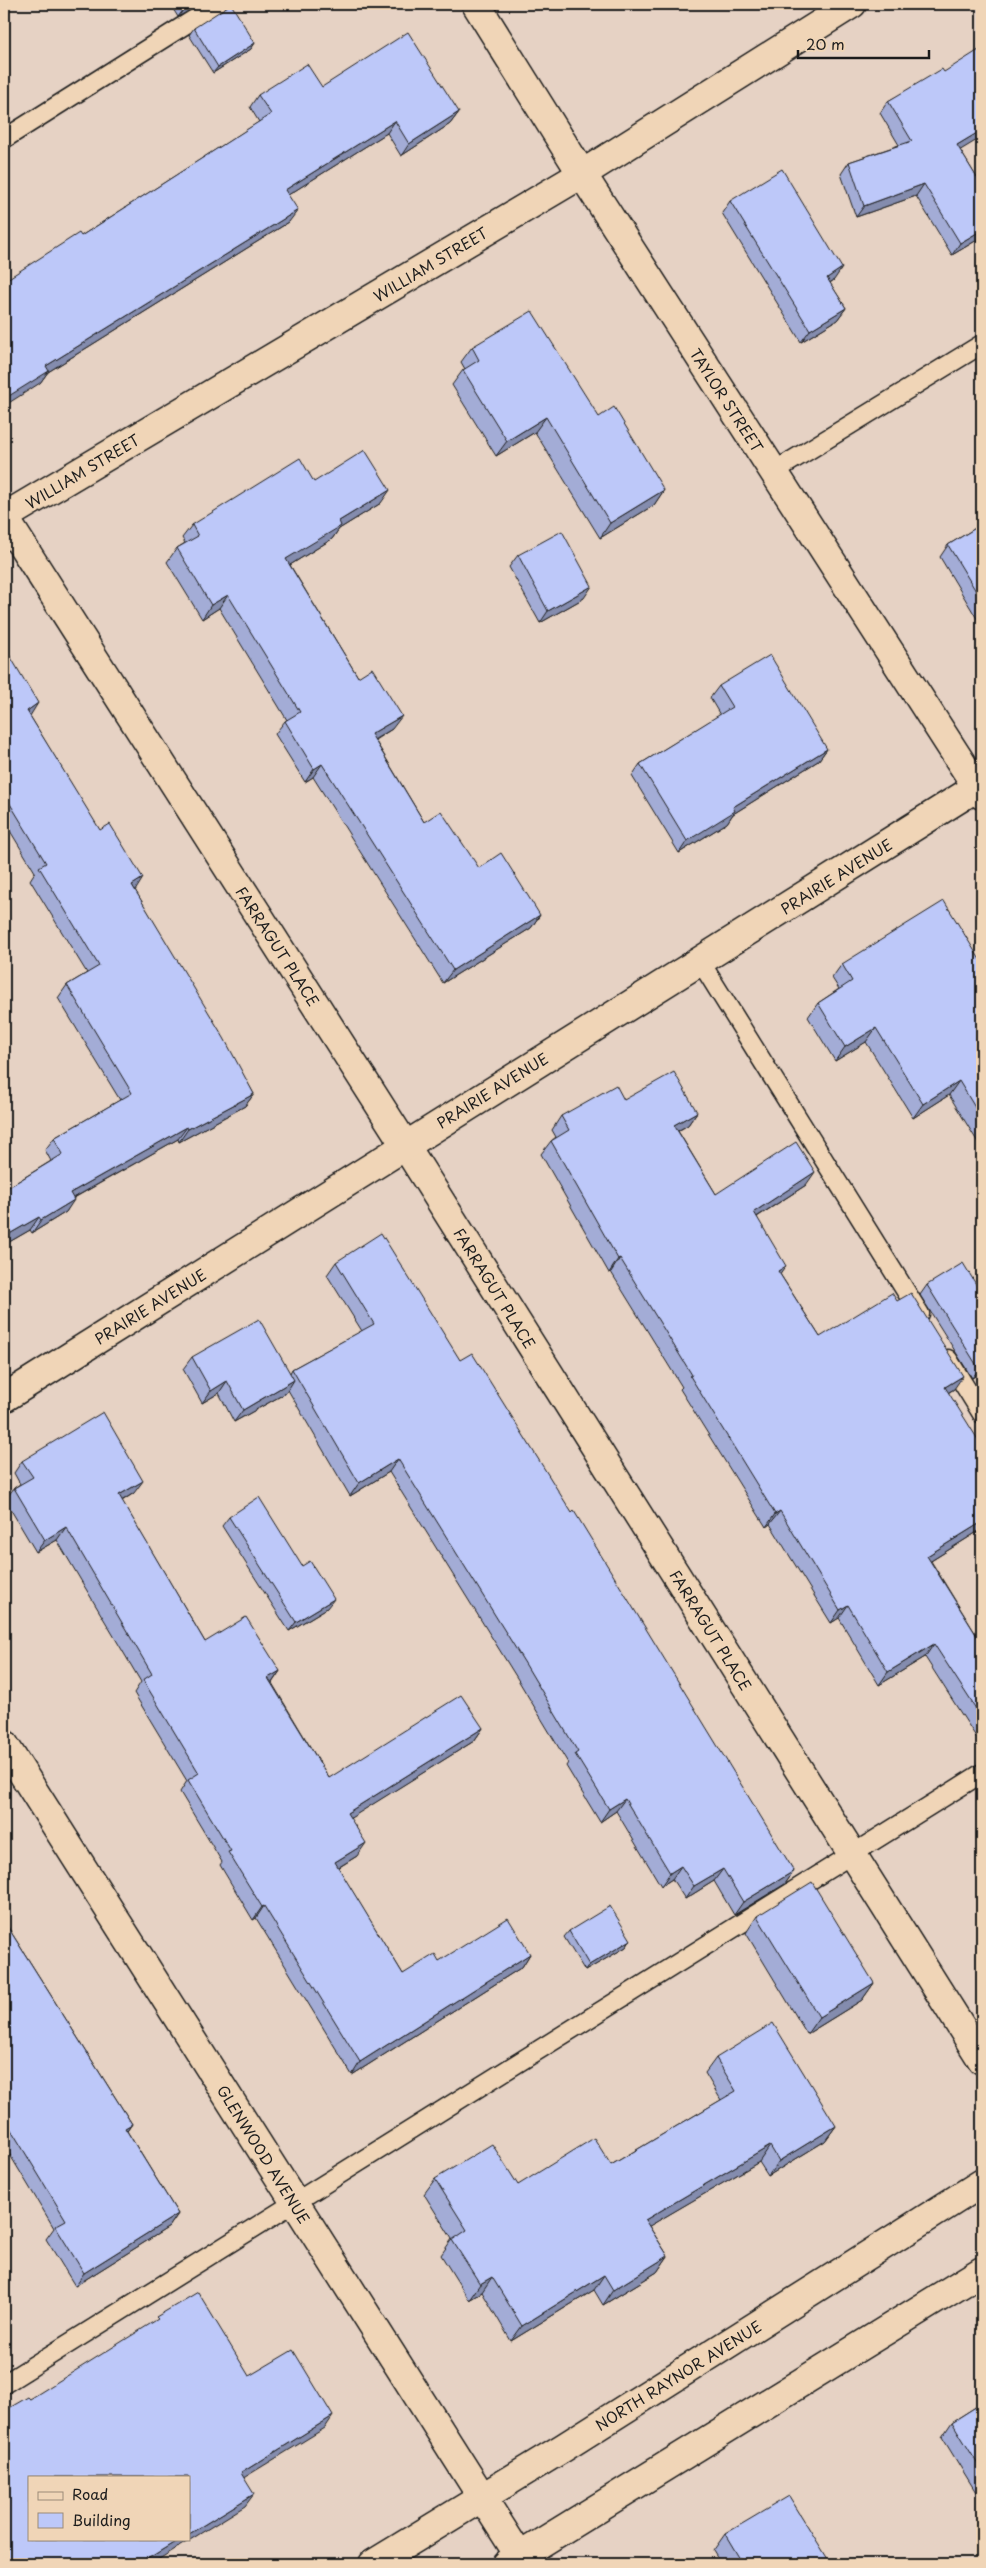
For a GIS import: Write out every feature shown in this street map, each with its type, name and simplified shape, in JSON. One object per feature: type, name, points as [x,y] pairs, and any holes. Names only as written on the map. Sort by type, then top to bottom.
[{"type":"street","name":"TAYLOR STREET","points":[[476,4],[582,174],[773,472],[981,789]]},
{"type":"street","name":"WILLIAM STREET","points":[[4,517],[582,174],[852,4]]},
{"type":"street","name":"FARRAGUT PLACE","points":[[4,517],[405,1145],[982,2060]]},
{"type":"street","name":"PRAIRIE AVENUE","points":[[4,1398],[700,960],[981,789]]},
{"type":"street","name":"GLENWOOD AVENUE","points":[[4,1744],[482,2498],[517,2562]]},
{"type":"street","name":"NORTH RAYNOR AVENUE","points":[[373,2564],[482,2498],[982,2183]]},
{"type":"street","points":[[517,2562],[982,2271]]},
{"type":"lane","points":[[4,139],[218,4]]},
{"type":"lane","points":[[773,472],[982,344]]},
{"type":"lane","points":[[700,960],[930,1330]]},
{"type":"lane","points":[[940,1347],[982,1414]]},
{"type":"lane","points":[[4,2384],[982,1773]]},
{"type":"building","points":[[231,4],[255,43],[218,67],[194,28]]},
{"type":"building","points":[[408,32],[459,112],[409,144],[395,121],[285,190],[298,210],[46,366],[49,371],[4,399],[4,281],[79,233],[81,236],[271,114],[258,95],[307,64],[322,87]]},
{"type":"building","points":[[982,48],[982,130],[957,145],[982,186],[982,230],[960,243],[924,184],[864,206],[849,162],[912,141],[888,101],[942,69],[944,72]]},
{"type":"building","points":[[782,169],[842,268],[827,278],[846,308],[810,330],[730,201]]},
{"type":"building","points":[[532,311],[599,417],[614,407],[664,490],[610,523],[546,417],[507,441],[463,370],[479,360],[472,347]]},
{"type":"building","points":[[365,450],[390,490],[339,521],[341,526],[286,559],[358,677],[372,668],[402,716],[371,734],[424,822],[441,811],[479,868],[501,853],[540,915],[453,970],[322,764],[314,769],[285,721],[300,712],[228,595],[211,605],[177,548],[198,536],[192,525],[300,458],[314,482]]},
{"type":"building","points":[[982,524],[982,601],[948,545]]},
{"type":"building","points":[[562,531],[592,586],[548,611],[518,555]]},
{"type":"building","points":[[4,646],[38,703],[27,711],[100,830],[110,824],[143,878],[132,885],[224,1038],[254,1094],[188,1129],[187,1127],[70,1193],[74,1200],[41,1220],[39,1217],[4,1237],[4,1190],[63,1154],[54,1138],[132,1093],[67,985],[99,966],[39,867],[46,863],[4,794]]},
{"type":"building","points":[[770,655],[827,749],[733,807],[735,811],[687,841],[640,764],[732,707],[719,686]]},
{"type":"building","points":[[944,901],[982,963],[982,1119],[959,1081],[923,1104],[876,1028],[845,1047],[818,1003],[852,981],[842,964]]},
{"type":"building","points":[[674,1072],[697,1112],[674,1125],[716,1194],[796,1142],[815,1172],[754,1212],[786,1266],[778,1271],[820,1337],[892,1293],[897,1301],[911,1293],[963,1376],[945,1387],[982,1446],[982,1522],[927,1556],[982,1644],[982,1718],[934,1644],[888,1672],[848,1605],[840,1610],[780,1511],[775,1514],[620,1258],[618,1259],[551,1141],[569,1130],[561,1116],[616,1085],[624,1100]]},
{"type":"building","points":[[381,1233],[460,1360],[472,1353],[572,1513],[574,1511],[794,1871],[743,1902],[723,1869],[694,1886],[681,1866],[670,1873],[625,1799],[609,1809],[575,1754],[578,1752],[526,1665],[398,1459],[359,1483],[292,1369],[374,1324],[336,1262]]},
{"type":"building","points":[[963,1263],[982,1294],[982,1367],[979,1369],[927,1285]]},
{"type":"building","points":[[259,1319],[294,1380],[243,1410],[227,1381],[211,1391],[192,1357]]},
{"type":"building","points":[[103,1412],[143,1481],[119,1495],[205,1642],[246,1617],[280,1671],[268,1678],[329,1778],[461,1695],[483,1728],[347,1813],[366,1843],[335,1862],[403,1974],[435,1954],[439,1961],[508,1918],[530,1954],[360,2062],[264,1906],[262,1907],[228,1852],[231,1851],[188,1780],[199,1773],[143,1680],[152,1674],[66,1527],[45,1540],[14,1488],[33,1477],[22,1461]]},
{"type":"building","points":[[259,1497],[302,1566],[310,1561],[334,1599],[296,1622],[229,1517]]},
{"type":"building","points":[[812,1882],[874,1983],[819,2017],[757,1916]]},
{"type":"building","points":[[610,1906],[631,1940],[589,1965],[569,1931]]},
{"type":"building","points":[[4,1921],[132,2124],[125,2128],[178,2214],[84,2273],[55,2226],[66,2220],[4,2118]]},
{"type":"building","points":[[773,2023],[836,2126],[779,2161],[770,2146],[645,2220],[668,2256],[613,2290],[604,2275],[522,2326],[492,2277],[480,2284],[452,2240],[467,2230],[435,2179],[492,2144],[518,2185],[594,2138],[611,2165],[736,2091],[716,2058]]},
{"type":"building","points":[[198,2292],[249,2376],[293,2350],[333,2416],[241,2473],[254,2494],[190,2533],[190,2476],[28,2476],[28,2540],[178,2540],[139,2564],[4,2564],[4,2411],[28,2397],[30,2399],[158,2319],[156,2317]]},
{"type":"building","points":[[982,2403],[982,2471],[952,2422]]},
{"type":"building","points":[[789,2496],[831,2564],[743,2564],[725,2534]]}]
